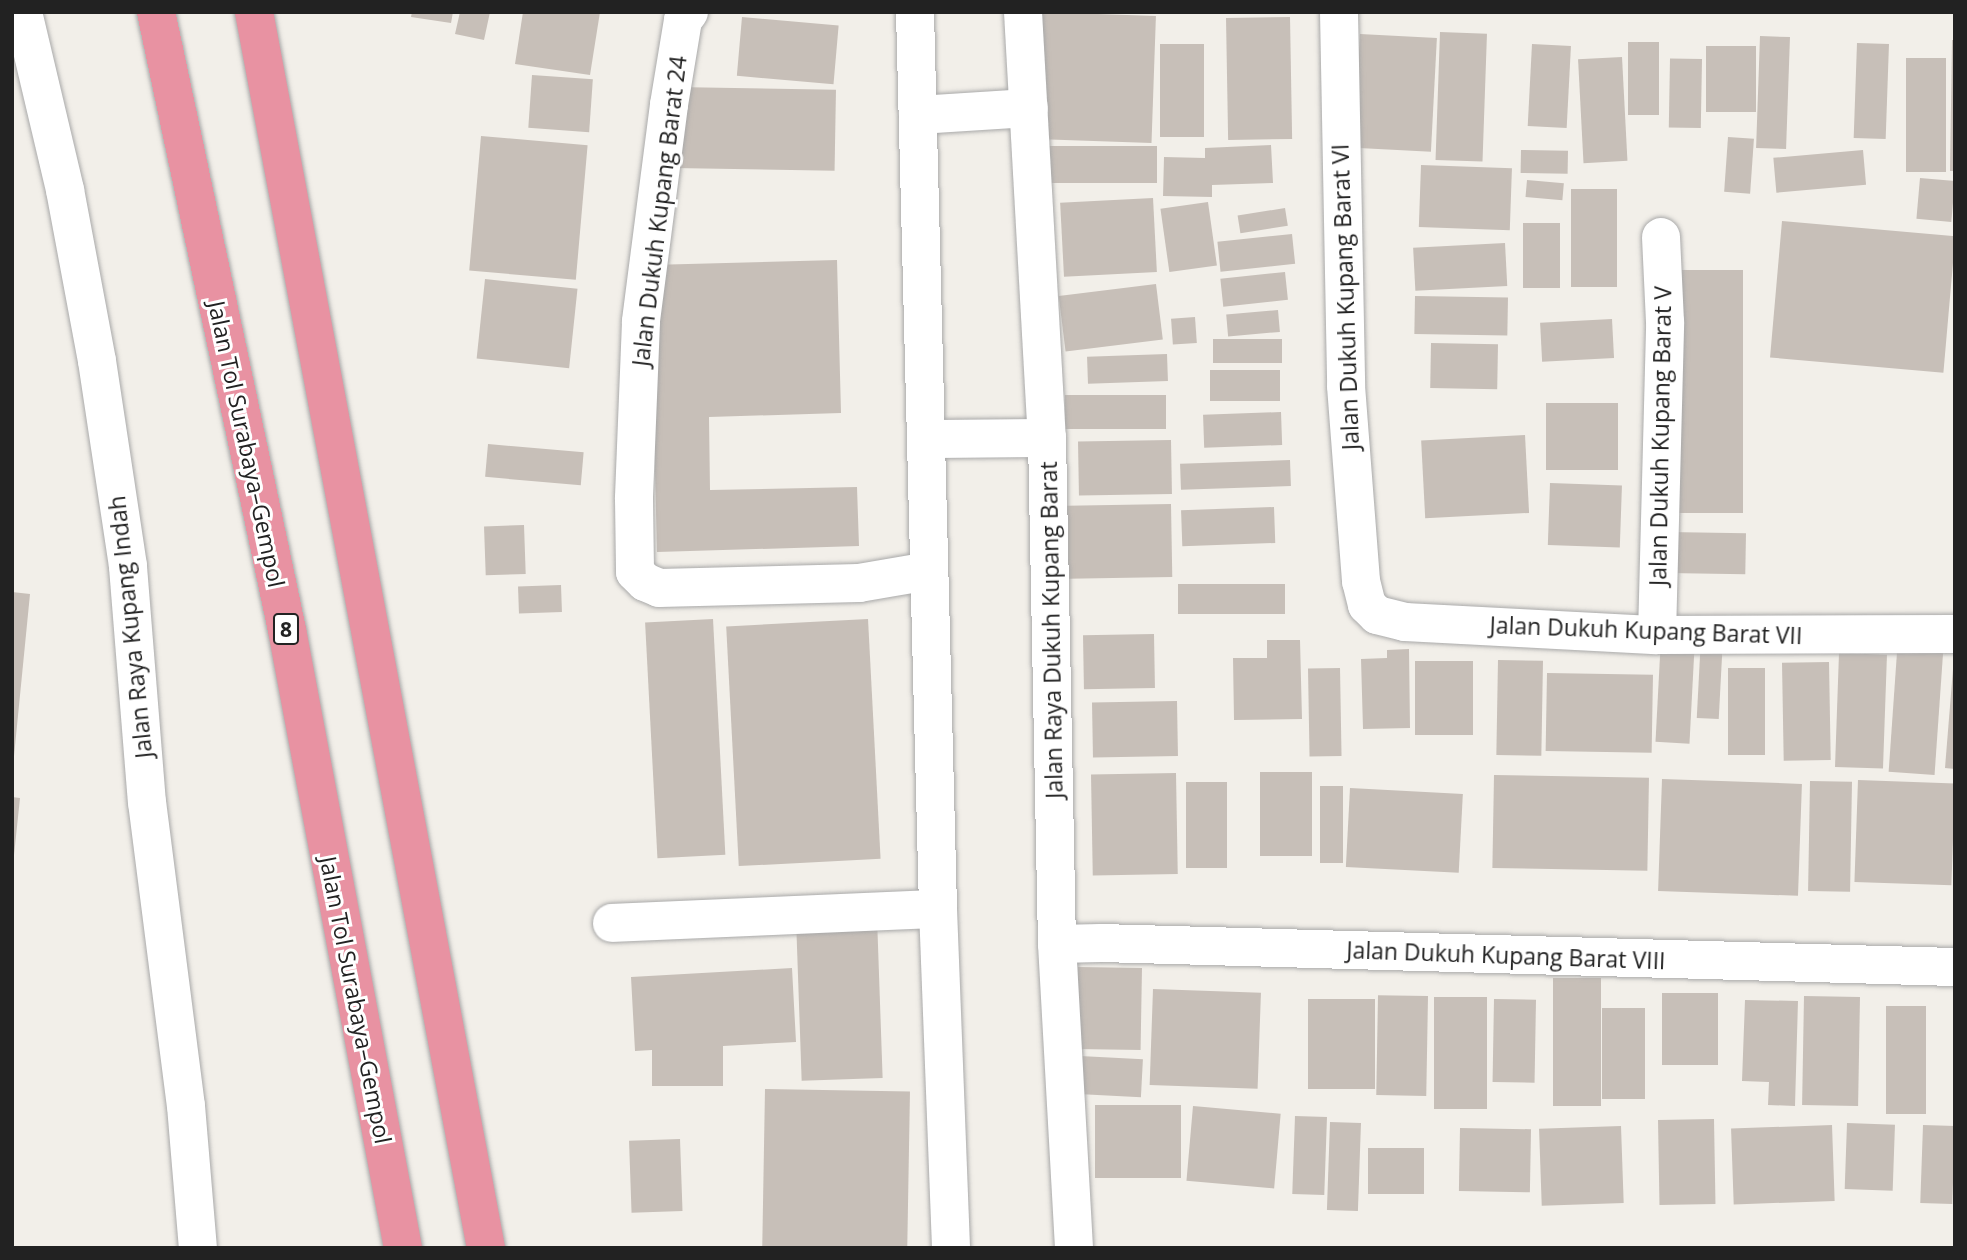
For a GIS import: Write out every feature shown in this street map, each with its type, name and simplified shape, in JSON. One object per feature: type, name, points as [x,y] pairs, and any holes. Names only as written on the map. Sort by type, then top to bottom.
[{"type":"highway","name":"Jalan Tol Surabaya–Gempol","points":[[156,12],[286,630],[403,1248]]},
{"type":"highway","points":[[254,12],[486,1248]]},
{"type":"street","name":"Jalan Raya Kupang Indah","points":[[23,12],[65,190],[97,361],[128,567],[147,802],[186,1106],[198,1248]]},
{"type":"street","name":"Jalan Dukuh Kupang Barat 24","points":[[689,12],[683,20],[669,105],[641,322],[634,499],[635,572],[645,582],[659,588],[859,583],[929,571]]},
{"type":"street","points":[[915,12],[938,909],[951,1248]]},
{"type":"street","name":"Jalan Raya Dukuh Kupang Barat","points":[[1023,12],[1047,438],[1058,944],[1074,1248]]},
{"type":"street","name":"Jalan Dukuh Kupang Barat VI","points":[[1339,12],[1346,386],[1361,581]]},
{"type":"street","points":[[918,115],[1030,108]]},
{"type":"street","name":"Jalan Dukuh Kupang Barat V","points":[[1657,635],[1665,322],[1661,237]]},
{"type":"street","points":[[928,439],[1047,438]]},
{"type":"street","name":"Jalan Dukuh Kupang Barat VII","points":[[1361,581],[1367,605],[1377,615],[1405,622],[1657,635],[1955,634]]},
{"type":"street","points":[[612,923],[938,909]]},
{"type":"street","name":"Jalan Dukuh Kupang Barat VIII","points":[[1058,944],[1101,943],[1955,967]]},
{"type":"building","points":[[412,12],[453,12],[451,23],[411,17]]},
{"type":"building","points":[[460,12],[490,12],[484,40],[455,34]]},
{"type":"building","points":[[523,12],[600,12],[590,75],[515,64]]},
{"type":"building","points":[[1040,12],[1156,16],[1151,143],[1036,139]]},
{"type":"building","points":[[742,17],[839,25],[833,84],[737,76]]},
{"type":"building","points":[[1290,17],[1292,139],[1228,140],[1226,18]]},
{"type":"building","points":[[1440,32],[1487,34],[1483,162],[1436,160]]},
{"type":"building","points":[[1360,34],[1437,38],[1431,152],[1354,148]]},
{"type":"building","points":[[1760,36],[1790,37],[1786,149],[1756,148]]},
{"type":"building","points":[[1952,40],[1955,40],[1955,171],[1950,171]]},
{"type":"building","points":[[1628,42],[1659,42],[1659,115],[1628,115]]},
{"type":"building","points":[[1857,43],[1889,44],[1886,139],[1854,138]]},
{"type":"building","points":[[1160,44],[1204,44],[1204,137],[1160,137]]},
{"type":"building","points":[[1532,44],[1571,46],[1567,128],[1528,126]]},
{"type":"building","points":[[1706,46],[1756,46],[1756,112],[1706,112]]},
{"type":"building","points":[[1622,57],[1627,161],[1584,163],[1578,59]]},
{"type":"building","points":[[1670,58],[1702,59],[1701,128],[1669,127]]},
{"type":"building","points":[[1906,58],[1946,58],[1946,172],[1906,172]]},
{"type":"building","points":[[532,75],[593,79],[589,132],[528,128]]},
{"type":"building","points":[[675,87],[836,90],[835,171],[674,168]]},
{"type":"building","points":[[481,136],[588,145],[576,280],[469,270]]},
{"type":"building","points":[[1728,137],[1754,139],[1750,194],[1724,192]]},
{"type":"building","points":[[1271,145],[1273,183],[1212,185],[1212,197],[1163,196],[1164,157],[1205,158],[1205,148]]},
{"type":"building","points":[[1043,146],[1157,146],[1157,183],[1043,183]]},
{"type":"building","points":[[1521,150],[1568,151],[1568,174],[1521,173]]},
{"type":"building","points":[[1863,150],[1866,185],[1776,193],[1773,158]]},
{"type":"building","points":[[1421,165],[1512,168],[1510,230],[1419,227]]},
{"type":"building","points":[[1920,178],[1955,181],[1951,222],[1916,219]]},
{"type":"building","points":[[1527,180],[1564,183],[1562,200],[1526,197]]},
{"type":"building","points":[[1571,189],[1617,189],[1617,287],[1571,287]]},
{"type":"building","points":[[1153,198],[1157,272],[1064,277],[1060,203]]},
{"type":"building","points":[[1208,202],[1217,265],[1169,272],[1160,209]]},
{"type":"building","points":[[1285,208],[1288,226],[1240,233],[1238,216]]},
{"type":"building","points":[[1782,221],[1955,236],[1943,373],[1770,357]]},
{"type":"building","points":[[1523,223],[1560,223],[1560,288],[1523,288]]},
{"type":"building","points":[[1292,234],[1295,264],[1221,272],[1217,242]]},
{"type":"building","points":[[1505,243],[1507,286],[1415,291],[1413,248]]},
{"type":"building","points":[[837,260],[841,413],[709,417],[710,490],[857,487],[859,546],[657,552],[650,265]]},
{"type":"building","points":[[1672,270],[1743,270],[1743,513],[1672,513]]},
{"type":"building","points":[[1285,272],[1288,300],[1223,307],[1220,279]]},
{"type":"building","points":[[485,279],[577,289],[569,368],[477,359]]},
{"type":"building","points":[[1156,284],[1163,340],[1066,352],[1059,296]]},
{"type":"building","points":[[1415,296],[1508,298],[1507,336],[1414,334]]},
{"type":"building","points":[[1278,310],[1280,332],[1228,336],[1226,315]]},
{"type":"building","points":[[1195,317],[1197,343],[1173,345],[1171,319]]},
{"type":"building","points":[[1612,319],[1614,358],[1542,362],[1540,323]]},
{"type":"building","points":[[1213,339],[1282,339],[1282,363],[1213,363]]},
{"type":"building","points":[[1431,343],[1498,344],[1497,389],[1430,388]]},
{"type":"building","points":[[1167,354],[1168,381],[1088,384],[1087,357]]},
{"type":"building","points":[[1210,370],[1280,370],[1280,401],[1210,401]]},
{"type":"building","points":[[1065,395],[1166,395],[1166,429],[1065,429]]},
{"type":"building","points":[[1546,403],[1618,403],[1618,470],[1546,470]]},
{"type":"building","points":[[1281,412],[1282,445],[1204,448],[1203,415]]},
{"type":"building","points":[[1525,435],[1529,513],[1425,518],[1421,440]]},
{"type":"building","points":[[1171,440],[1172,494],[1079,496],[1078,442]]},
{"type":"building","points":[[488,444],[584,452],[581,485],[485,477]]},
{"type":"building","points":[[1290,460],[1291,486],[1181,490],[1180,464]]},
{"type":"building","points":[[1550,483],[1622,486],[1620,547],[1548,545]]},
{"type":"building","points":[[1171,504],[1172,577],[1053,579],[1052,506]]},
{"type":"building","points":[[1274,507],[1275,543],[1182,546],[1181,510]]},
{"type":"building","points":[[524,525],[526,574],[486,575],[484,526]]},
{"type":"building","points":[[1668,532],[1746,533],[1745,574],[1667,573]]},
{"type":"building","points":[[1178,584],[1285,584],[1285,614],[1178,614]]},
{"type":"building","points":[[561,585],[562,612],[519,613],[518,587]]},
{"type":"building","points":[[12,592],[30,594],[14,756],[12,755]]},
{"type":"building","points":[[713,619],[725,855],[657,858],[645,623]]},
{"type":"building","points":[[868,619],[881,859],[739,866],[726,626]]},
{"type":"building","points":[[1154,634],[1155,688],[1084,689],[1083,635]]},
{"type":"building","points":[[1661,637],[1695,639],[1689,744],[1656,742]]},
{"type":"building","points":[[1701,637],[1723,638],[1719,719],[1697,718]]},
{"type":"building","points":[[1898,638],[1944,641],[1935,775],[1889,772]]},
{"type":"building","points":[[1267,640],[1300,640],[1302,719],[1234,720],[1233,658],[1267,658]]},
{"type":"building","points":[[1409,649],[1410,728],[1363,729],[1361,659],[1387,658],[1387,650]]},
{"type":"building","points":[[1839,653],[1887,655],[1883,769],[1835,767]]},
{"type":"building","points":[[1498,660],[1543,661],[1541,756],[1496,755]]},
{"type":"building","points":[[1415,661],[1473,661],[1473,735],[1415,735]]},
{"type":"building","points":[[1829,662],[1831,760],[1784,761],[1782,663]]},
{"type":"building","points":[[1340,668],[1342,756],[1310,757],[1308,669]]},
{"type":"building","points":[[1728,668],[1765,668],[1765,755],[1728,755]]},
{"type":"building","points":[[1955,669],[1955,769],[1945,768]]},
{"type":"building","points":[[1547,673],[1653,675],[1652,753],[1546,751]]},
{"type":"building","points":[[1177,701],[1178,756],[1093,757],[1092,702]]},
{"type":"building","points":[[1260,772],[1312,772],[1312,856],[1260,856]]},
{"type":"building","points":[[1176,773],[1178,874],[1093,875],[1091,774]]},
{"type":"building","points":[[1494,775],[1649,778],[1647,871],[1492,868]]},
{"type":"building","points":[[1662,779],[1802,784],[1798,896],[1658,891]]},
{"type":"building","points":[[1858,780],[1955,783],[1951,885],[1854,882]]},
{"type":"building","points":[[1810,781],[1852,782],[1850,892],[1808,891]]},
{"type":"building","points":[[1186,782],[1227,782],[1227,868],[1186,868]]},
{"type":"building","points":[[1320,786],[1343,786],[1343,863],[1320,863]]},
{"type":"building","points":[[1350,788],[1463,794],[1459,873],[1346,867]]},
{"type":"building","points":[[12,797],[20,798],[14,855],[12,855]]},
{"type":"building","points":[[877,917],[883,1078],[802,1081],[796,920]]},
{"type":"building","points":[[1078,967],[1142,968],[1141,1050],[1077,1049]]},
{"type":"building","points":[[792,968],[796,1042],[723,1046],[723,1086],[652,1086],[652,1050],[635,1051],[631,977]]},
{"type":"building","points":[[1553,978],[1601,978],[1601,1106],[1553,1106]]},
{"type":"building","points":[[1153,989],[1261,993],[1258,1089],[1150,1085]]},
{"type":"building","points":[[1662,993],[1718,993],[1718,1065],[1662,1065]]},
{"type":"building","points":[[1378,995],[1428,996],[1426,1096],[1376,1095]]},
{"type":"building","points":[[1804,996],[1860,997],[1858,1106],[1802,1105]]},
{"type":"building","points":[[1434,997],[1487,997],[1487,1109],[1434,1109]]},
{"type":"building","points":[[1308,999],[1375,999],[1375,1089],[1308,1089]]},
{"type":"building","points":[[1494,999],[1536,1000],[1535,1083],[1493,1082]]},
{"type":"building","points":[[1745,1000],[1798,1001],[1795,1106],[1768,1105],[1769,1082],[1742,1081]]},
{"type":"building","points":[[1886,1006],[1926,1006],[1926,1114],[1886,1114]]},
{"type":"building","points":[[1602,1008],[1645,1008],[1645,1099],[1602,1099]]},
{"type":"building","points":[[1080,1056],[1143,1059],[1141,1097],[1078,1094]]},
{"type":"building","points":[[765,1089],[910,1092],[907,1248],[762,1248]]},
{"type":"building","points":[[1095,1105],[1181,1105],[1181,1178],[1095,1178]]},
{"type":"building","points":[[1193,1106],[1281,1114],[1274,1188],[1186,1181]]},
{"type":"building","points":[[1295,1116],[1327,1117],[1324,1195],[1292,1194]]},
{"type":"building","points":[[1714,1119],[1715,1204],[1659,1205],[1658,1120]]},
{"type":"building","points":[[1330,1122],[1361,1123],[1358,1211],[1327,1210]]},
{"type":"building","points":[[1847,1123],[1895,1125],[1893,1191],[1845,1189]]},
{"type":"building","points":[[1832,1125],[1835,1201],[1734,1204],[1731,1129]]},
{"type":"building","points":[[1923,1125],[1955,1126],[1952,1204],[1920,1203]]},
{"type":"building","points":[[1621,1126],[1624,1203],[1542,1206],[1539,1129]]},
{"type":"building","points":[[1460,1128],[1531,1129],[1530,1192],[1459,1191]]},
{"type":"building","points":[[680,1139],[683,1211],[632,1213],[629,1141]]},
{"type":"building","points":[[1368,1148],[1424,1148],[1424,1194],[1368,1194]]}]
